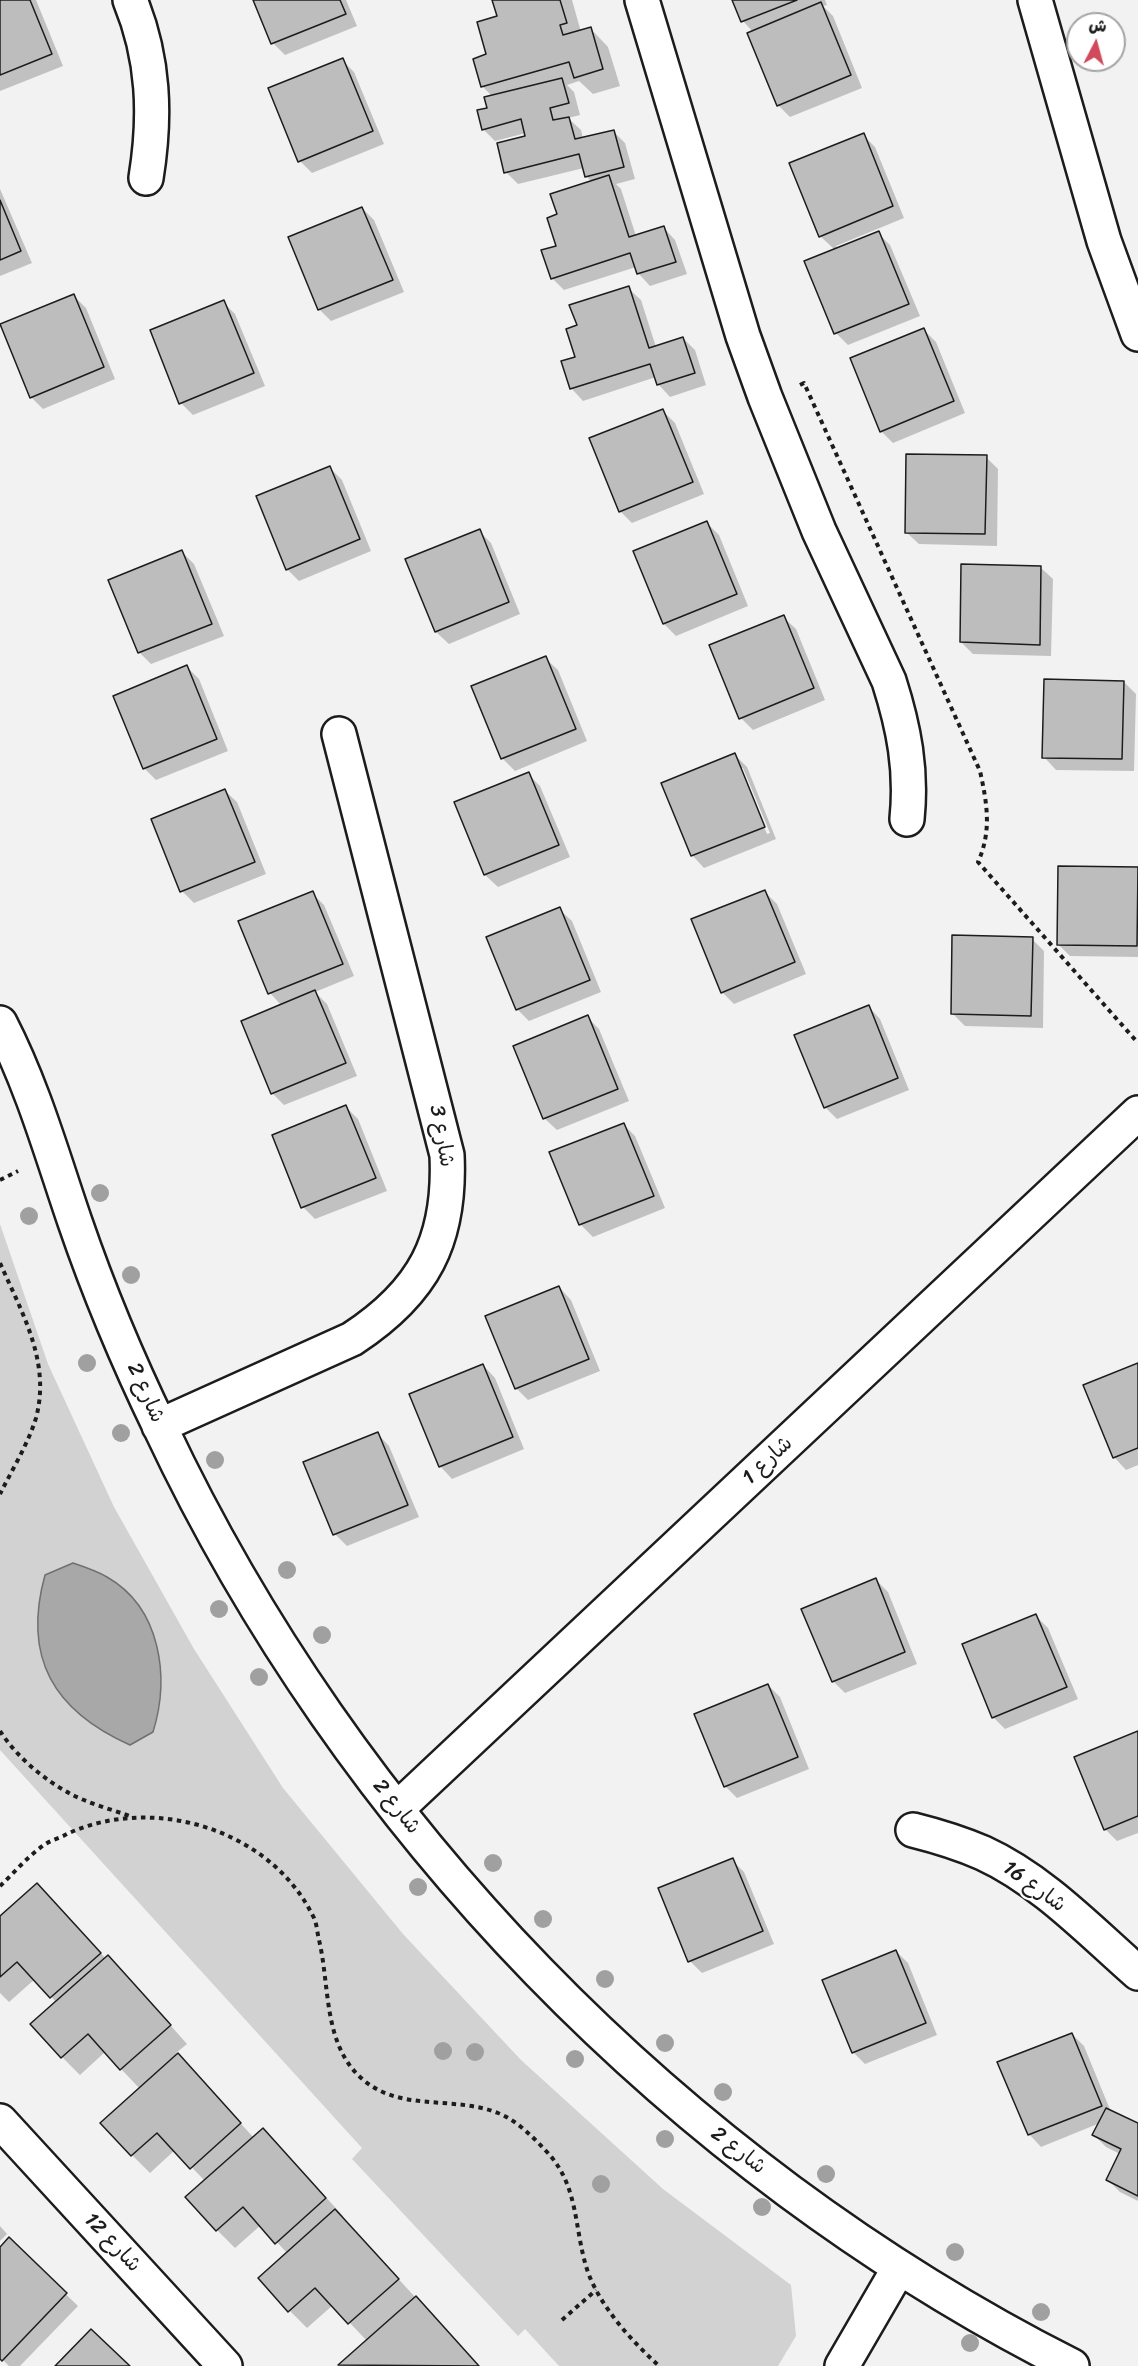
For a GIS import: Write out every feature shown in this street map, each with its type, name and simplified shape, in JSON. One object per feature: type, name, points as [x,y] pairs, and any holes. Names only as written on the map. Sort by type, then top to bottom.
[{"type":"street","points":[[130,0],[145,44],[151,77],[152,133],[146,178]]},
{"type":"street","points":[[642,0],[730,294],[765,397],[819,531],[892,690],[909,762],[910,790],[907,819]]},
{"type":"street","points":[[1035,0],[1104,242],[1138,334]]},
{"type":"street","name":"شارع 3","points":[[159,1426],[352,1339],[378,1322],[402,1300],[421,1275],[435,1247],[444,1217],[448,1185],[447,1155],[339,734]]},
{"type":"street","name":"شارع 2","points":[[0,1023],[33,1096],[102,1294],[159,1426],[200,1510],[244,1588],[292,1665],[397,1809],[451,1875],[567,2000],[629,2059],[694,2115],[760,2169],[899,2268],[1008,2334],[1072,2366]]},
{"type":"street","name":"شارع 1","points":[[397,1809],[1138,1113]]},
{"type":"street","name":"شارع 16","points":[[913,1830],[984,1853],[1016,1871],[1046,1893],[1138,1973]]},
{"type":"street","name":"شارع 12","points":[[0,2121],[225,2366]]},
{"type":"street","points":[[842,2366],[899,2268]]},
{"type":"path","points":[[765,397],[804,383],[980,771],[988,813],[988,831],[978,862],[1138,1043]]},
{"type":"path","points":[[0,1263],[38,1354],[41,1379],[35,1420],[0,1494]]},
{"type":"path","points":[[0,1731],[22,1758],[44,1778],[70,1794],[131,1816],[177,1819],[220,1831],[260,1854],[293,1886],[314,1917],[324,1959],[330,2017],[339,2050],[360,2077],[389,2095],[499,2113],[525,2130],[548,2152],[565,2178],[575,2207],[589,2274],[596,2290],[607,2308],[641,2350],[659,2366]]},
{"type":"path","points":[[0,1886],[44,1845],[86,1826],[131,1816]]},
{"type":"path","points":[[562,2320],[596,2290]]},
{"type":"shaded area","points":[[0,1224],[48,1364],[114,1507],[194,1649],[283,1788],[403,1934],[521,2060],[663,2189],[791,2285],[796,2336],[778,2366],[559,2366],[525,2329],[518,2336],[352,2159],[362,2148],[0,1750]]},
{"type":"shaded area","points":[[73,1563],[103,1575],[125,1590],[150,1625],[157,1646],[161,1689],[153,1732],[130,1745],[81,1716],[50,1678],[42,1656],[38,1632],[39,1605],[45,1575]]},
{"type":"building","points":[[0,0],[30,0],[52,54],[0,75]]},
{"type":"building","points":[[253,0],[340,0],[346,14],[271,44]]},
{"type":"building","points":[[492,0],[560,0],[567,23],[560,25],[563,35],[591,27],[603,69],[574,78],[569,62],[481,87],[473,59],[486,54],[477,22],[497,16]]},
{"type":"building","points":[[732,0],[797,0],[741,22]]},
{"type":"building","points":[[821,2],[851,75],[777,106],[747,33]]},
{"type":"building","points":[[343,58],[373,131],[298,162],[268,88]]},
{"type":"building","points":[[562,78],[569,103],[550,108],[553,120],[569,117],[575,139],[614,130],[624,167],[585,177],[579,154],[504,173],[497,143],[525,136],[521,119],[482,130],[477,110],[487,108],[484,97]]},
{"type":"building","points":[[864,133],[893,206],[819,237],[789,163]]},
{"type":"building","points":[[609,175],[629,237],[664,226],[676,262],[637,274],[630,253],[551,279],[541,250],[556,246],[547,218],[557,214],[550,194]]},
{"type":"building","points":[[0,200],[21,251],[0,260]]},
{"type":"building","points":[[362,207],[393,280],[318,310],[288,237]]},
{"type":"building","points":[[879,231],[909,304],[834,334],[804,261]]},
{"type":"building","points":[[629,286],[649,348],[683,337],[695,373],[657,385],[650,364],[570,389],[561,361],[575,357],[566,329],[577,325],[569,305]]},
{"type":"building","points":[[74,294],[104,367],[30,398],[0,324]]},
{"type":"building","points":[[224,300],[254,373],[179,404],[150,330]]},
{"type":"building","points":[[924,328],[954,401],[880,432],[850,358]]},
{"type":"building","points":[[663,409],[693,482],[619,512],[589,438]]},
{"type":"building","points":[[906,454],[987,455],[985,534],[905,533]]},
{"type":"building","points":[[330,466],[360,539],[286,570],[256,496]]},
{"type":"building","points":[[707,521],[737,594],[663,624],[633,551]]},
{"type":"building","points":[[480,529],[509,602],[435,632],[405,559]]},
{"type":"building","points":[[182,550],[212,624],[138,653],[108,580]]},
{"type":"building","points":[[961,564],[1041,566],[1040,645],[960,642]]},
{"type":"building","points":[[784,615],[814,688],[739,719],[709,645]]},
{"type":"building","points":[[546,656],[576,729],[501,759],[471,686]]},
{"type":"building","points":[[187,665],[217,739],[143,769],[113,696]]},
{"type":"building","points":[[1044,679],[1124,681],[1122,759],[1042,758]]},
{"type":"building","points":[[735,753],[765,827],[691,856],[661,783]]},
{"type":"building","points":[[529,772],[559,845],[484,875],[454,802]]},
{"type":"building","points":[[225,789],[255,862],[180,892],[151,819]]},
{"type":"building","points":[[1058,866],[1138,867],[1137,946],[1057,945]]},
{"type":"building","points":[[765,890],[795,962],[721,993],[691,919]]},
{"type":"building","points":[[313,891],[343,964],[268,994],[238,921]]},
{"type":"building","points":[[560,907],[590,980],[516,1010],[486,937]]},
{"type":"building","points":[[952,935],[1033,937],[1031,1016],[951,1014]]},
{"type":"building","points":[[315,990],[346,1063],[271,1094],[241,1021]]},
{"type":"building","points":[[869,1005],[898,1078],[824,1108],[794,1035]]},
{"type":"building","points":[[588,1015],[618,1089],[543,1119],[513,1046]]},
{"type":"building","points":[[346,1105],[376,1178],[301,1208],[272,1135]]},
{"type":"building","points":[[624,1123],[654,1196],[579,1225],[549,1152]]},
{"type":"building","points":[[559,1286],[589,1359],[515,1389],[485,1316]]},
{"type":"building","points":[[1138,1363],[1138,1448],[1113,1458],[1083,1385]]},
{"type":"building","points":[[483,1364],[513,1437],[439,1467],[409,1394]]},
{"type":"building","points":[[378,1432],[408,1505],[333,1535],[303,1462]]},
{"type":"building","points":[[876,1578],[905,1652],[832,1682],[801,1609]]},
{"type":"building","points":[[1036,1614],[1067,1687],[992,1718],[962,1644]]},
{"type":"building","points":[[768,1684],[798,1757],[724,1787],[694,1714]]},
{"type":"building","points":[[1138,1731],[1138,1816],[1104,1830],[1074,1757]]},
{"type":"building","points":[[733,1858],[763,1931],[688,1962],[658,1888]]},
{"type":"building","points":[[37,1883],[101,1953],[50,1998],[17,1962],[0,1977],[0,1916]]},
{"type":"building","points":[[896,1950],[926,2023],[852,2053],[822,1980]]},
{"type":"building","points":[[108,1955],[171,2025],[120,2070],[88,2034],[61,2058],[30,2024]]},
{"type":"building","points":[[1072,2033],[1102,2106],[1028,2135],[997,2062]]},
{"type":"building","points":[[178,2053],[241,2123],[190,2169],[157,2133],[131,2156],[100,2123]]},
{"type":"building","points":[[1106,2108],[1138,2123],[1138,2196],[1106,2180],[1121,2149],[1092,2135]]},
{"type":"building","points":[[263,2128],[326,2198],[275,2244],[243,2207],[216,2231],[185,2197]]},
{"type":"building","points":[[335,2209],[399,2279],[348,2324],[315,2288],[288,2312],[258,2278]]},
{"type":"building","points":[[9,2237],[67,2293],[2,2361],[0,2359],[0,2247]]},
{"type":"building","points":[[416,2296],[479,2366],[338,2365]]},
{"type":"building","points":[[91,2329],[130,2366],[55,2366]]}]
